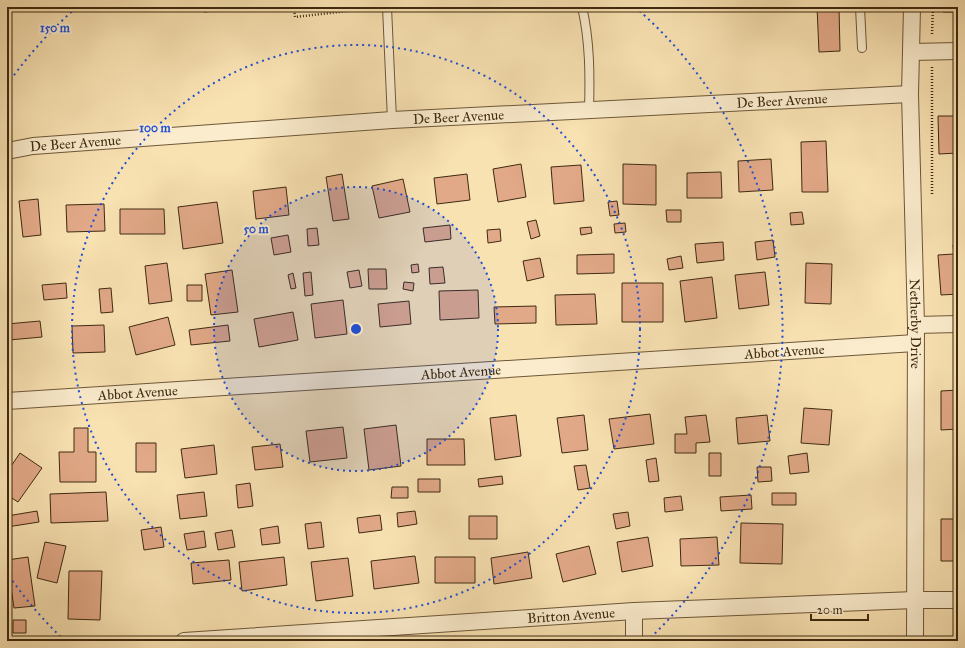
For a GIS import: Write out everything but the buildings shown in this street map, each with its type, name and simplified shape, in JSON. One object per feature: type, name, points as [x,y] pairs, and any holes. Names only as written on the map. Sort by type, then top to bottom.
[{"type":"street","name":"Netherby Drive","points":[[912,7],[910,94],[916,325],[915,641]]},
{"type":"street","points":[[911,52],[958,51]]},
{"type":"street","name":"De Beer Avenue","points":[[7,151],[34,146],[392,120],[910,94]]},
{"type":"street","points":[[916,325],[958,324]]},
{"type":"street","name":"Abbot Avenue","points":[[7,401],[916,343]]},
{"type":"street","name":"Britton Avenue","points":[[184,641],[634,611],[915,600],[958,600]]},
{"type":"street","points":[[634,611],[634,641]]},
{"type":"lane","points":[[383,7],[392,120]]},
{"type":"lane","points":[[582,7],[587,29],[590,72],[589,110]]},
{"type":"lane","points":[[860,7],[862,48]]},
{"type":"path","points":[[294,7],[295,17],[383,7]]}]
